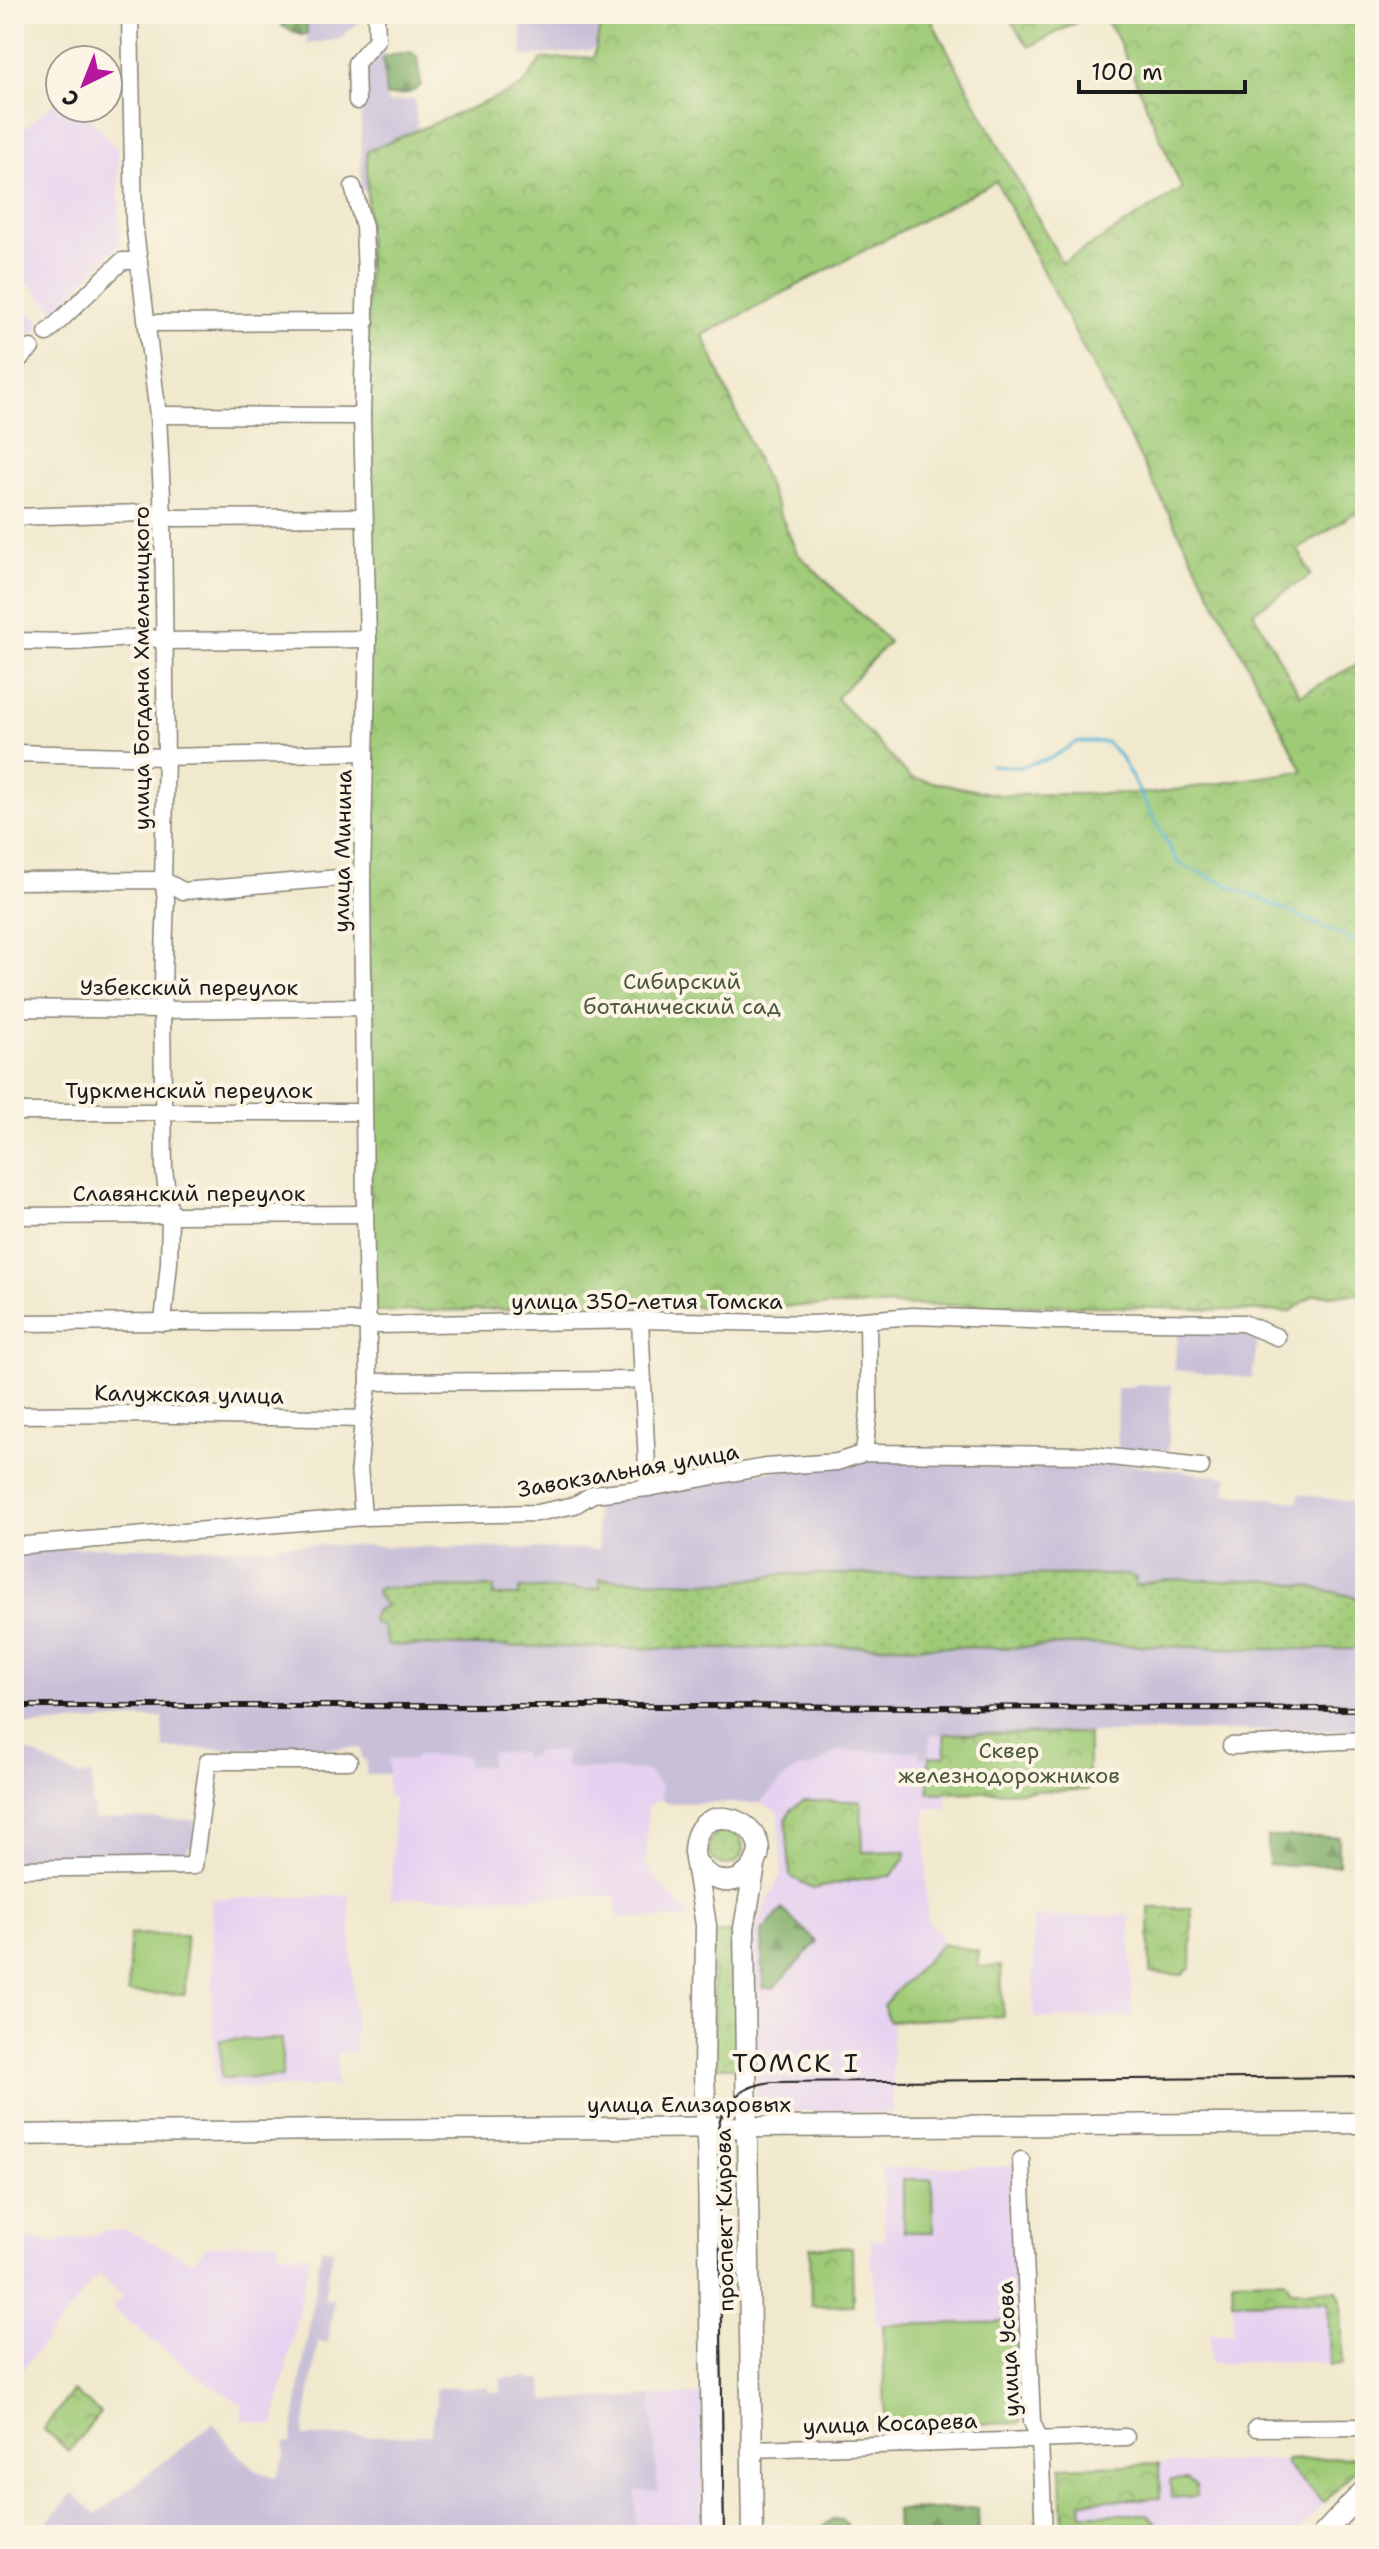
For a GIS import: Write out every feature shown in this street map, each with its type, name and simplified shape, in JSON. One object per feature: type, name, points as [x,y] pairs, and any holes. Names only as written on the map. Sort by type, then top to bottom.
[{"type":"main road","points":[[721,1818],[737,1820],[750,1829],[757,1843],[756,1858],[748,1872],[739,1878],[718,1880],[705,1874],[695,1860],[694,1844],[699,1831],[706,1824],[721,1818]]},
{"type":"main road","name":"проспект Кирова","points":[[753,2535],[744,1928],[756,1858]]},
{"type":"main road","name":"проспект Кирова","points":[[695,1860],[706,1925],[704,2074],[713,2535]]},
{"type":"main road","name":"улица Елизаровых","points":[[14,2135],[1365,2123]]},
{"type":"main road","points":[[1322,2535],[1365,2489]]},
{"type":"street","name":"улица Богдана Хмельницкого","points":[[130,14],[133,195],[158,415],[163,516],[166,757],[163,880],[166,899],[162,1010],[164,1169],[170,1215],[163,1323]]},
{"type":"street","points":[[357,101],[356,63],[377,39],[376,14]]},
{"type":"street","name":"улица Минина","points":[[353,187],[364,227],[366,322],[362,416],[368,639],[362,876],[369,1382],[359,1466],[363,1517]]},
{"type":"street","points":[[47,333],[122,261],[139,261]]},
{"type":"street","points":[[147,323],[366,322]]},
{"type":"street","points":[[14,364],[31,348]]},
{"type":"street","points":[[158,415],[362,416]]},
{"type":"street","points":[[14,517],[142,513],[163,516],[364,517]]},
{"type":"street","points":[[14,641],[71,642],[148,637],[164,641],[368,639]]},
{"type":"street","points":[[14,753],[166,757],[365,752]]},
{"type":"street","points":[[14,881],[163,880],[183,891],[362,876]]},
{"type":"street","name":"Узбекский переулок","points":[[14,1008],[162,1010],[363,1007]]},
{"type":"street","name":"Туркменский переулок","points":[[14,1112],[364,1112]]},
{"type":"street","name":"Славянский переулок","points":[[14,1216],[365,1214]]},
{"type":"street","name":"улица 350-летия Томска","points":[[14,1323],[351,1321],[378,1325],[640,1320],[814,1324],[913,1316],[1243,1323],[1277,1337]]},
{"type":"street","points":[[640,1320],[648,1488]]},
{"type":"street","points":[[864,1453],[869,1411],[868,1320]]},
{"type":"street","points":[[369,1382],[643,1380]]},
{"type":"street","name":"Калужская улица","points":[[14,1415],[363,1419]]},
{"type":"street","name":"Завокзальная улица","points":[[14,1546],[363,1517],[537,1513],[575,1505],[593,1494],[648,1488],[765,1467],[837,1462],[864,1453],[1093,1455],[1201,1467]]},
{"type":"street","points":[[1231,1746],[1365,1740]]},
{"type":"street","points":[[14,1869],[194,1866],[208,1761],[349,1761]]},
{"type":"street","name":"улица Усова","points":[[1021,2160],[1032,2422],[1040,2440],[1044,2535]]},
{"type":"street","points":[[1256,2428],[1365,2427]]},
{"type":"street","name":"улица Косарева","points":[[751,2449],[1126,2437]]},
{"type":"shaded area","points":[[308,14],[365,14],[365,17],[340,39],[307,44]]},
{"type":"shaded area","points":[[529,14],[637,14],[591,50],[523,57],[521,20]]},
{"type":"shaded area","points":[[384,50],[387,103],[415,99],[418,133],[380,190],[361,190],[361,91],[367,52]]},
{"type":"shaded area","points":[[44,111],[44,124],[94,124],[118,150],[120,243],[55,310],[14,270],[14,138]]},
{"type":"shaded area","points":[[14,296],[42,324],[14,352]]},
{"type":"shaded area","points":[[1179,1326],[1259,1331],[1252,1378],[1174,1370]]},
{"type":"shaded area","points":[[1171,1385],[1168,1457],[1118,1452],[1117,1388]]},
{"type":"shaded area","points":[[864,1457],[1090,1459],[1228,1477],[1225,1493],[1298,1502],[1299,1494],[1365,1504],[1365,1729],[930,1735],[929,1757],[919,1757],[919,1751],[837,1751],[813,1768],[794,1769],[760,1803],[666,1803],[661,1799],[661,1787],[647,1771],[565,1768],[565,1752],[534,1752],[534,1756],[523,1757],[523,1752],[491,1752],[490,1766],[467,1766],[466,1756],[414,1756],[414,1760],[388,1759],[388,1774],[366,1774],[366,1760],[362,1759],[361,1748],[164,1749],[163,1717],[21,1726],[24,1749],[77,1776],[92,1775],[93,1820],[195,1820],[193,1846],[188,1846],[187,1858],[14,1861],[14,1552],[90,1547],[276,1548],[277,1544],[598,1550],[595,1498]]},
{"type":"shaded area","points":[[944,1734],[947,1808],[926,1809],[927,1920],[941,1934],[942,1944],[883,2005],[892,2028],[893,2113],[767,2110],[756,2102],[752,1933],[782,1872],[778,1812],[760,1803],[794,1769],[813,1768],[837,1751],[919,1751],[929,1756],[929,1735]]},
{"type":"shaded area","points":[[490,1752],[523,1752],[524,1757],[533,1756],[534,1752],[566,1752],[566,1768],[647,1771],[661,1787],[661,1799],[648,1806],[646,1865],[693,1919],[617,1918],[617,1896],[391,1898],[394,1797],[387,1796],[388,1759],[467,1756],[467,1766],[490,1766]]},
{"type":"shaded area","points":[[349,1895],[356,2053],[336,2053],[337,2086],[214,2088],[211,1899]]},
{"type":"shaded area","points":[[1130,1915],[1132,2017],[1034,2018],[1033,1917]]},
{"type":"shaded area","points":[[14,2149],[19,2236],[54,2243],[104,2231],[126,2230],[193,2262],[207,2246],[236,2243],[278,2241],[279,2252],[310,2255],[274,2426],[241,2419],[243,2405],[189,2370],[112,2308],[123,2295],[98,2274],[14,2380]]},
{"type":"shaded area","points":[[1015,2166],[1020,2423],[885,2426],[883,2325],[875,2325],[874,2268],[871,2267],[871,2239],[884,2239],[883,2168]]},
{"type":"shaded area","points":[[321,2248],[333,2250],[324,2299],[334,2300],[328,2343],[318,2342],[303,2437],[430,2435],[436,2388],[488,2387],[488,2392],[501,2392],[501,2378],[543,2380],[544,2401],[651,2396],[658,2491],[636,2491],[636,2535],[14,2535],[14,2519],[38,2532],[73,2493],[96,2515],[213,2423],[233,2449],[257,2471],[276,2477],[284,2457],[284,2444],[291,2443]]},
{"type":"shaded area","points":[[1285,2279],[1291,2290],[1337,2290],[1341,2299],[1343,2364],[1321,2365],[1315,2361],[1211,2363],[1210,2334],[1233,2334],[1232,2280]]},
{"type":"shaded area","points":[[703,2395],[705,2535],[636,2535],[635,2491],[658,2490],[651,2396]]},
{"type":"shaded area","points":[[1360,2457],[1362,2462],[1295,2535],[1063,2535],[1061,2467]]},
{"type":"green space","points":[[281,14],[307,14],[307,34],[301,35],[282,26]]},
{"type":"green space","name":"Сибирский ботанический сад","points":[[602,14],[928,14],[1062,263],[1182,189],[1117,37],[1101,14],[1365,14],[1365,526],[1356,512],[1298,550],[1311,575],[1253,612],[1300,695],[1365,660],[1365,1294],[1313,1295],[1290,1312],[1056,1305],[370,1312],[367,151],[522,87],[542,59],[594,57]],"holes":[[[996,181],[1303,771],[1154,793],[1000,795],[911,778],[836,698],[889,642],[797,553],[703,335]]]},
{"type":"green space","points":[[1006,14],[1092,14],[1029,47]]},
{"type":"green space","points":[[411,52],[417,57],[421,85],[409,93],[386,96],[383,57]]},
{"type":"green space","points":[[792,1574],[1127,1575],[1136,1578],[1135,1586],[1178,1579],[1286,1583],[1365,1600],[1365,1649],[1087,1644],[1007,1648],[880,1646],[710,1649],[388,1645],[382,1626],[372,1619],[376,1610],[386,1606],[376,1594],[380,1588],[494,1587],[494,1596],[519,1596],[520,1588],[600,1588],[600,1579],[728,1583]]},
{"type":"green space","name":"Сквер железнодорожников","points":[[1088,1733],[1088,1790],[929,1793],[929,1757],[945,1756],[944,1734]]},
{"type":"green space","points":[[804,1801],[861,1801],[863,1852],[906,1851],[905,1859],[891,1876],[812,1889],[790,1876],[786,1819],[792,1809]]},
{"type":"green space","points":[[726,1831],[738,1836],[743,1848],[738,1860],[726,1865],[714,1860],[709,1848],[714,1836]]},
{"type":"green space","points":[[1268,1837],[1339,1837],[1339,1865],[1268,1865]]},
{"type":"green space","points":[[1149,1908],[1192,1908],[1191,1966],[1183,1975],[1150,1973]]},
{"type":"green space","points":[[782,1909],[817,1942],[774,1988],[763,1988],[762,1932]]},
{"type":"green space","points":[[713,1933],[736,1933],[737,2067],[714,2067]]},
{"type":"green space","points":[[130,1934],[186,1935],[185,1994],[128,1993]]},
{"type":"green space","points":[[942,1944],[978,1951],[978,1967],[1001,1966],[1003,2016],[889,2021],[883,2005]]},
{"type":"green space","points":[[282,2039],[282,2077],[221,2078],[220,2040]]},
{"type":"green space","points":[[903,2179],[932,2179],[933,2232],[903,2232]]},
{"type":"green space","points":[[810,2247],[852,2247],[853,2305],[811,2306]]},
{"type":"green space","points":[[1285,2279],[1291,2290],[1337,2290],[1341,2299],[1343,2364],[1330,2365],[1328,2301],[1233,2302],[1232,2280]]},
{"type":"green space","points":[[1017,2322],[1020,2423],[885,2426],[883,2325]]},
{"type":"green space","points":[[73,2391],[100,2413],[69,2451],[43,2429]]},
{"type":"green space","points":[[1360,2457],[1362,2462],[1324,2503],[1288,2468],[1285,2460]]},
{"type":"green space","points":[[1159,2464],[1160,2498],[1081,2501],[1082,2514],[1147,2514],[1161,2529],[1158,2532],[1160,2535],[1103,2535],[1100,2528],[1063,2529],[1061,2467]]},
{"type":"green space","points":[[1187,2479],[1196,2485],[1197,2496],[1171,2498],[1170,2480]]},
{"type":"green space","points":[[978,2508],[979,2535],[897,2535],[896,2510]]},
{"type":"green space","points":[[833,2519],[847,2524],[849,2535],[818,2535],[820,2528]]},
{"type":"waterway","points":[[990,765],[1019,767],[1051,758],[1077,742],[1106,742],[1120,756],[1178,863],[1365,945]]},
{"type":"tram line","points":[[724,2535],[718,2127],[725,2109],[744,2090],[772,2082],[1365,2077]]},
{"type":"railway","points":[[14,1706],[1365,1709]]},
{"type":"district","name":"ТОМСК I","points":[[796,2063]]}]
